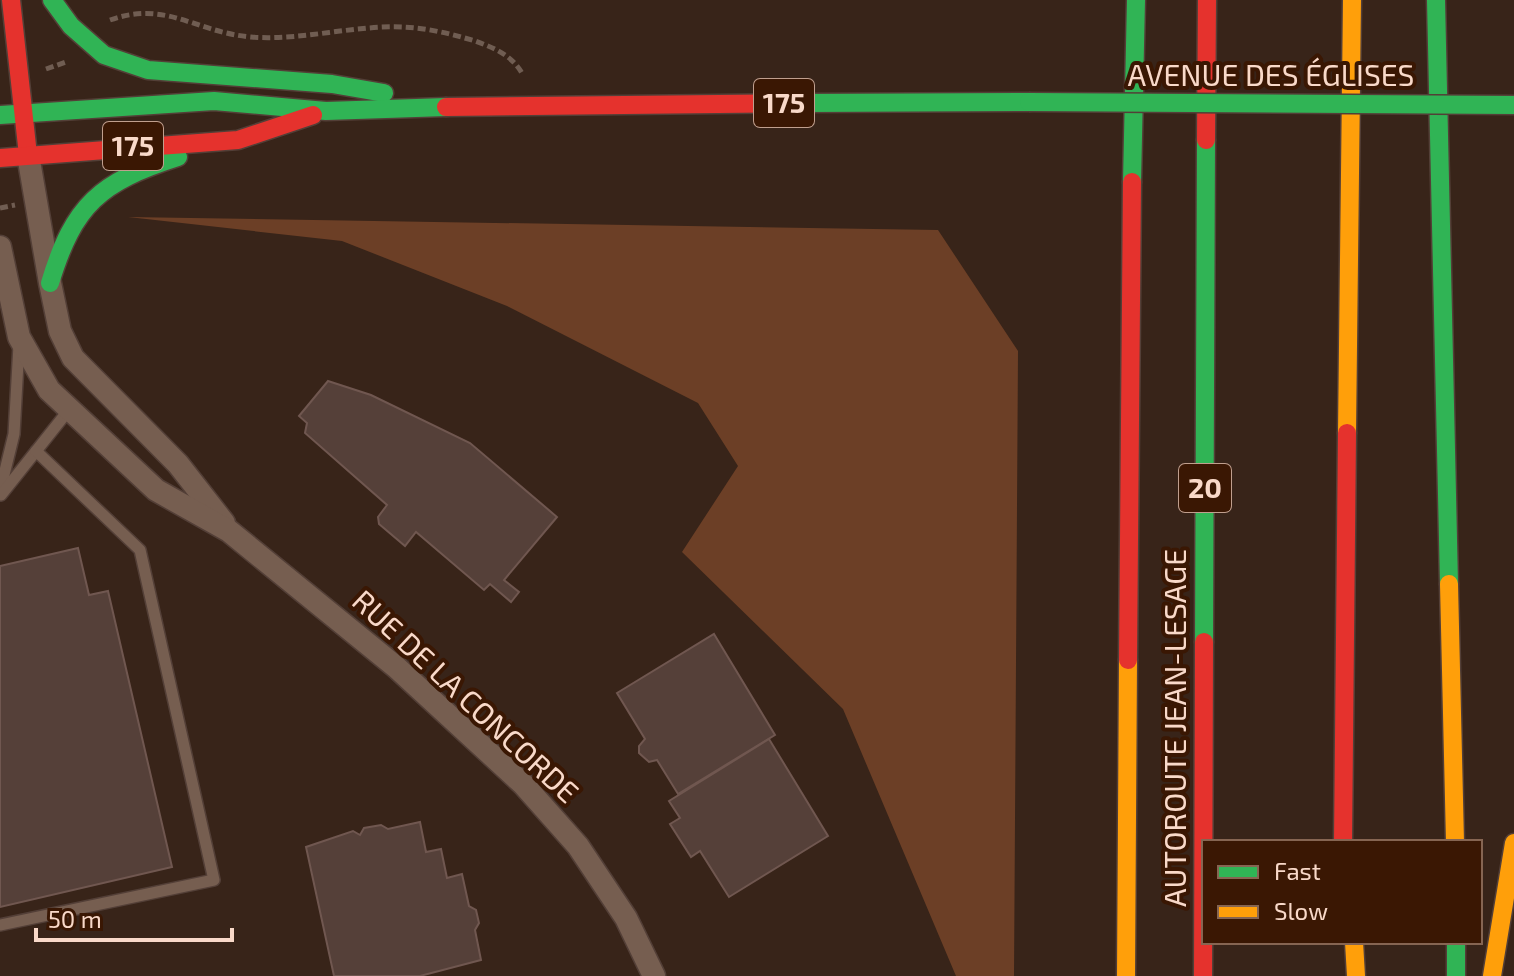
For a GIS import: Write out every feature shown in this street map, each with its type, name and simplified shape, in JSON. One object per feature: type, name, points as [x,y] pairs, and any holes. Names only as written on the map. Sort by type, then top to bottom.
[{"type":"main road","name":"RUE DE LA CONCORDE","points":[[11,0],[28,155]]},
{"type":"main road","points":[[52,0],[71,26],[104,55],[148,70],[332,84],[384,93],[415,107]]},
{"type":"main road","points":[[1126,976],[1129,353],[1136,0]]},
{"type":"main road","name":"AUTOROUTE JEAN-LESAGE","points":[[1204,840],[1207,0]]},
{"type":"main road","points":[[1343,840],[1352,0]]},
{"type":"main road","points":[[1438,0],[1436,29],[1455,840]]},
{"type":"main road","points":[[1115,55],[1129,353]]},
{"type":"main road","name":"175","points":[[0,115],[214,101],[326,111],[538,104]]},
{"type":"main road","name":"AVENUE DES ÉGLISES","points":[[538,104],[1029,102],[1514,105]]},
{"type":"main road","name":"175","points":[[0,158],[238,140],[326,111]]},
{"type":"main road","points":[[50,283],[60,244],[77,212],[120,175],[238,140]]},
{"type":"main road","points":[[1346,721],[1350,840]]},
{"type":"main road","points":[[1492,976],[1514,843]]},
{"type":"main road","name":"AUTOROUTE JEAN-LESAGE","points":[[1203,944],[1203,976]]},
{"type":"main road","points":[[1339,976],[1340,944]]},
{"type":"main road","points":[[1354,944],[1356,976]]},
{"type":"main road","points":[[1456,944],[1456,976]]},
{"type":"street","name":"RUE DE LA CONCORDE","points":[[28,155],[60,331],[73,358],[101,391],[178,464],[229,531]]},
{"type":"street","name":"RUE DE LA CONCORDE","points":[[0,247],[19,337],[49,390],[156,490],[229,531],[396,667],[553,814],[626,918],[654,976]]},
{"type":"lane","points":[[0,494],[14,434],[19,337]]},
{"type":"lane","points":[[0,494],[68,411]]},
{"type":"lane","points":[[0,925],[214,880],[140,550],[36,451]]},
{"type":"path","points":[[99,25],[143,10],[162,11],[214,32],[252,37],[402,27],[449,33],[487,45],[516,61],[538,104]]},
{"type":"path","points":[[39,70],[56,68],[74,57]]},
{"type":"shaded area","points":[[128,217],[938,230],[1018,351],[1014,976],[956,976],[843,709],[682,552],[738,466],[698,403],[507,306],[342,241]]},
{"type":"building","points":[[328,381],[371,395],[470,443],[557,517],[504,580],[519,592],[511,602],[490,584],[484,590],[416,532],[405,546],[379,524],[378,517],[387,505],[305,433],[307,423],[299,416]]},
{"type":"building","points":[[78,548],[89,595],[108,591],[172,867],[0,907],[0,566]]},
{"type":"building","points":[[714,634],[775,735],[678,794],[657,760],[649,762],[639,753],[639,746],[645,739],[617,693]]},
{"type":"building","points":[[769,739],[828,836],[729,897],[700,851],[691,857],[670,824],[680,818],[669,801]]},
{"type":"building","points":[[420,822],[426,852],[441,849],[447,878],[462,874],[469,906],[476,910],[479,923],[475,930],[481,960],[420,976],[334,976],[306,847],[353,831],[360,835],[364,828],[381,825],[388,829]]},
{"type":"traffic: fast","points":[[52,0],[71,26],[104,55],[148,70],[332,84],[384,93]]},
{"type":"traffic: fast","points":[[1132,182],[1136,0]]},
{"type":"traffic: fast","points":[[1436,0],[1449,584]]},
{"type":"traffic: fast","points":[[0,115],[214,101],[326,111],[446,107]]},
{"type":"traffic: fast","points":[[805,103],[1029,102]]},
{"type":"traffic: fast","points":[[1029,102],[1514,105]]},
{"type":"traffic: fast","points":[[1204,642],[1206,140]]},
{"type":"traffic: fast","points":[[50,283],[69,234],[94,200],[128,176],[178,157]]},
{"type":"traffic: fast","points":[[1456,944],[1456,976]]},
{"type":"traffic: slow","points":[[1347,433],[1352,0]]},
{"type":"traffic: slow","points":[[1449,584],[1455,840]]},
{"type":"traffic: slow","points":[[1126,976],[1128,660]]},
{"type":"traffic: slow","points":[[1492,976],[1514,843]]},
{"type":"traffic: slow","points":[[1354,944],[1356,976]]},
{"type":"traffic: jam","points":[[11,0],[28,155]]},
{"type":"traffic: jam","points":[[1206,140],[1207,0]]},
{"type":"traffic: jam","points":[[446,107],[805,103]]},
{"type":"traffic: jam","points":[[0,158],[238,140],[313,115]]},
{"type":"traffic: jam","points":[[1128,660],[1132,182]]},
{"type":"traffic: jam","points":[[1343,840],[1347,433]]},
{"type":"traffic: jam","points":[[1203,840],[1204,642]]},
{"type":"traffic: jam","points":[[1203,944],[1203,976]]}]
